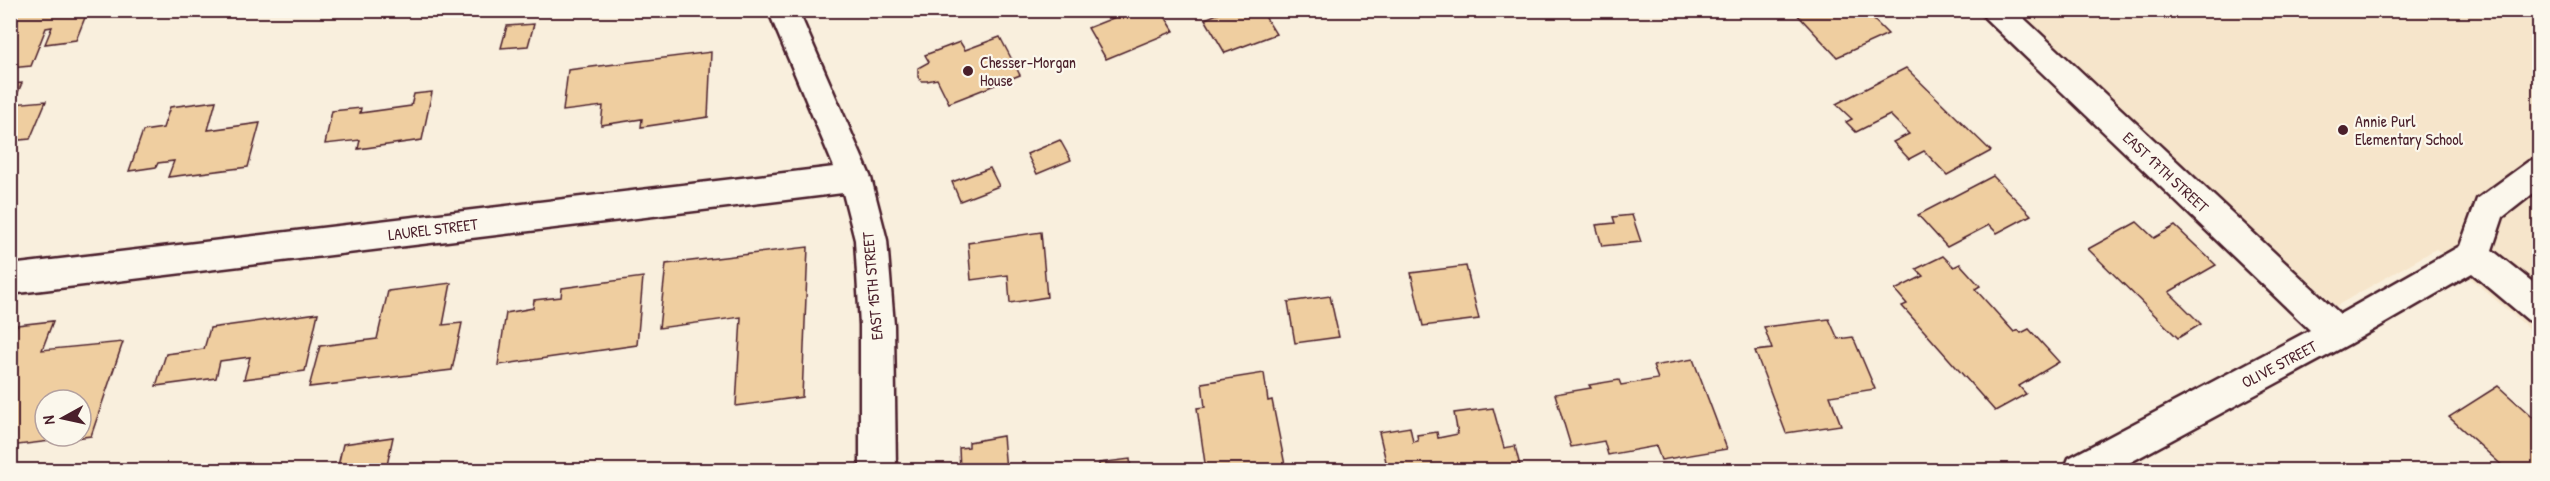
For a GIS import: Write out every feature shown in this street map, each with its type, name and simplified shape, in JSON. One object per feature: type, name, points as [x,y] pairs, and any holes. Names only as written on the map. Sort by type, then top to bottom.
[{"type":"street","name":"EAST 15TH STREET","points":[[783,10],[855,178],[871,240],[877,324],[878,471]]},
{"type":"street","name":"EAST 17TH STREET","points":[[1995,10],[2337,333]]},
{"type":"street","points":[[2540,170],[2489,209],[2474,255],[2540,309]]},
{"type":"street","name":"LAUREL STREET","points":[[10,280],[855,178]]},
{"type":"street","name":"OLIVE STREET","points":[[2082,471],[2337,333],[2474,255]]},
{"type":"shaded area","name":"Annie Purl Elementary School","points":[[2017,11],[2539,11],[2539,337],[2436,249],[2336,306]]},
{"type":"building","points":[[31,10],[88,10],[76,40],[45,44],[52,27],[46,28],[31,66],[10,68],[10,13]]},
{"type":"building","points":[[1118,10],[1161,10],[1174,31],[1106,59],[1088,28],[1121,15]]},
{"type":"building","points":[[1227,10],[1261,10],[1276,34],[1225,53],[1205,19]]},
{"type":"building","points":[[1793,10],[1864,10],[1888,34],[1837,57]]},
{"type":"building","points":[[534,24],[528,46],[501,48],[507,26]]},
{"type":"building","name":"Chesser-Morgan House","points":[[1000,37],[1020,75],[949,103],[937,79],[921,81],[918,77],[918,68],[929,62],[925,55],[960,42],[965,50]]},
{"type":"building","points":[[711,52],[708,117],[641,127],[642,119],[601,125],[603,106],[563,111],[568,70]]},
{"type":"building","points":[[1906,68],[1991,151],[1947,175],[1924,151],[1909,159],[1893,142],[1909,134],[1890,115],[1856,132],[1846,122],[1852,119],[1836,104]]},
{"type":"building","points":[[22,83],[13,104],[46,101],[30,139],[10,141],[10,84]]},
{"type":"building","points":[[432,92],[422,140],[358,149],[360,140],[325,144],[332,111],[361,108],[360,113],[411,106],[414,94]]},
{"type":"building","points":[[216,101],[208,130],[260,123],[248,167],[168,177],[174,161],[158,163],[156,167],[129,171],[143,131],[163,128],[170,107]]},
{"type":"building","points":[[1060,140],[1071,160],[1037,174],[1027,154]]},
{"type":"building","points":[[990,168],[999,186],[960,201],[952,182]]},
{"type":"building","points":[[1993,176],[2031,215],[1997,233],[1989,225],[1947,247],[1918,215]]},
{"type":"building","points":[[1632,215],[1641,242],[1602,246],[1596,225],[1615,223],[1613,217]]},
{"type":"building","points":[[2137,222],[2154,238],[2175,226],[2216,265],[2169,292],[2201,324],[2178,338],[2088,249]]},
{"type":"building","points":[[1041,232],[1047,297],[1010,303],[1008,275],[971,280],[968,243]]},
{"type":"building","points":[[808,247],[802,397],[736,406],[741,317],[659,328],[666,264]]},
{"type":"building","points":[[1943,256],[1954,267],[1960,264],[1980,286],[1975,289],[2014,332],[2018,330],[2021,333],[2029,329],[2059,362],[2019,386],[2026,394],[1995,411],[1902,306],[1907,304],[1895,290],[1923,276],[1916,269]]},
{"type":"building","points":[[1466,266],[1479,319],[1423,326],[1411,273]]},
{"type":"building","points":[[643,277],[637,345],[498,365],[506,313],[533,308],[534,300],[561,297],[562,288]]},
{"type":"building","points":[[451,283],[443,325],[462,323],[452,370],[309,387],[320,346],[377,339],[388,291]]},
{"type":"building","points":[[1330,296],[1339,337],[1295,343],[1288,302]]},
{"type":"building","points":[[318,313],[305,371],[244,379],[250,357],[220,361],[216,378],[156,386],[166,354],[204,349],[210,328]]},
{"type":"building","points":[[1829,319],[1838,339],[1853,337],[1875,389],[1830,396],[1841,425],[1786,433],[1755,351],[1772,349],[1764,327]]},
{"type":"building","points":[[53,321],[42,350],[123,342],[93,430],[93,388],[33,388],[33,443],[10,446],[10,342],[17,325]]},
{"type":"building","points":[[1693,359],[1727,449],[1661,460],[1656,446],[1608,455],[1604,441],[1571,447],[1555,394],[1591,388],[1589,385],[1619,380],[1621,385],[1658,379],[1653,366]]},
{"type":"building","points":[[1264,373],[1268,401],[1272,400],[1286,470],[1206,470],[1197,408],[1205,407],[1202,383]]},
{"type":"building","points":[[2498,386],[2540,424],[2540,470],[2507,470],[2449,417]]},
{"type":"building","points":[[1493,408],[1504,448],[1515,446],[1521,470],[1388,470],[1379,432],[1410,427],[1413,442],[1418,441],[1417,435],[1437,432],[1438,438],[1458,434],[1454,413]]},
{"type":"building","points":[[1003,436],[1006,470],[960,470],[959,448],[969,447],[969,442]]},
{"type":"building","points":[[393,437],[386,470],[337,470],[343,444]]},
{"type":"building","points":[[1130,459],[1131,470],[1074,470],[1099,467],[1099,463]]},
{"type":"building","points":[[1063,465],[1064,470],[1024,470]]},
{"type":"place","name":"Chesser-Morgan House","points":[[968,71]]},
{"type":"place","name":"Annie Purl Elementary School","points":[[2343,130]]}]
